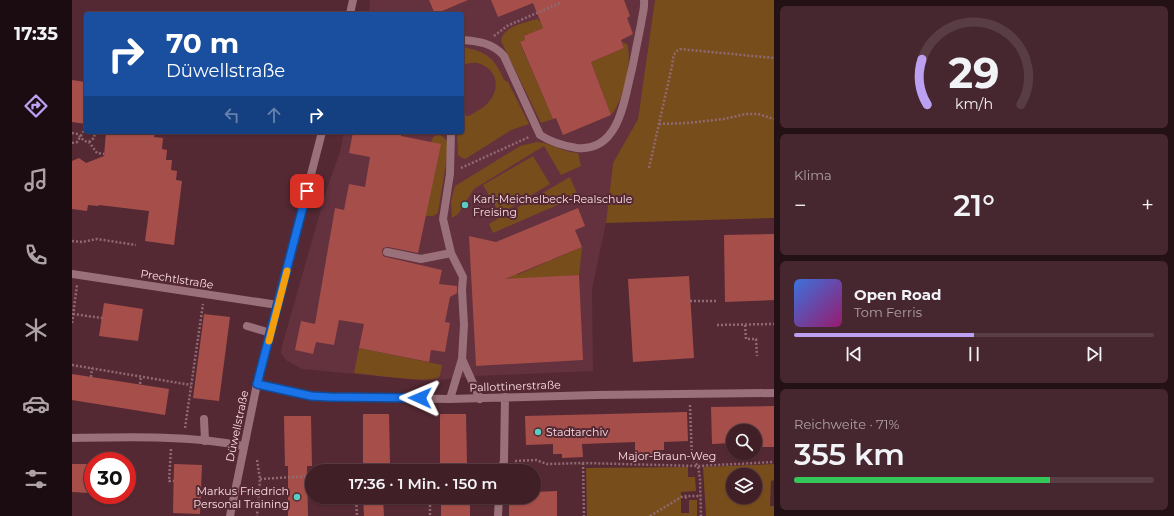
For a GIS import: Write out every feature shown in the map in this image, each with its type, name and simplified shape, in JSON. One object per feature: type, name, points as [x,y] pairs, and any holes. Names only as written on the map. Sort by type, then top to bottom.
[{"type":"street","points":[[350,12],[353,0]]},
{"type":"street","points":[[464,40],[484,43],[495,47],[504,56],[540,135],[558,144],[583,148],[595,146],[605,141],[613,131],[618,121],[634,58],[644,0]]},
{"type":"street","name":"Düwellstraße","points":[[230,516],[243,446],[257,384],[321,134]]},
{"type":"street","points":[[450,399],[462,359],[464,325],[462,290],[463,277],[451,254],[443,219],[450,174],[451,134]]},
{"type":"street","points":[[387,252],[420,259],[451,254]]},
{"type":"street","name":"Prechtlstraße","points":[[75,275],[278,305]]},
{"type":"street","points":[[247,326],[271,333]]},
{"type":"street","points":[[462,359],[480,398]]},
{"type":"street","name":"Pallottinerstraße","points":[[257,384],[311,396],[329,397],[450,399],[774,393]]},
{"type":"street","points":[[503,464],[505,397]]},
{"type":"street","points":[[204,419],[205,441]]},
{"type":"street","points":[[72,438],[127,437],[205,441],[243,446]]},
{"type":"street","points":[[498,504],[498,516]]},
{"type":"path","points":[[484,43],[506,26],[562,2]]},
{"type":"path","points":[[649,168],[674,53],[676,50],[680,49],[774,58]]},
{"type":"path","points":[[659,124],[702,121],[746,114],[758,114],[774,119]]},
{"type":"path","points":[[72,142],[77,142],[84,132]]},
{"type":"path","points":[[72,133],[78,134],[84,141],[89,142],[97,153],[104,154]]},
{"type":"path","points":[[89,142],[94,138],[95,134]]},
{"type":"path","points":[[450,174],[525,138],[540,135]]},
{"type":"path","points":[[72,241],[82,242],[97,239],[136,246]]},
{"type":"path","points":[[72,323],[75,275]]},
{"type":"path","points":[[185,430],[191,385],[194,382],[205,295]]},
{"type":"path","points":[[690,301],[717,300]]},
{"type":"path","points":[[73,314],[102,318]]},
{"type":"path","points":[[717,325],[774,324]]},
{"type":"path","points":[[745,325],[746,339],[756,339],[757,356]]},
{"type":"path","points":[[72,365],[191,385]]},
{"type":"path","points":[[91,377],[92,368]]},
{"type":"path","points":[[140,384],[141,377]]},
{"type":"path","points":[[690,405],[692,460],[698,466],[702,516]]},
{"type":"path","points":[[171,449],[170,481],[174,481]]},
{"type":"path","points":[[257,460],[260,479],[257,516]]},
{"type":"path","name":"Major-Braun-Weg","points":[[504,461],[536,460],[547,464],[583,463],[698,466],[774,462]]},
{"type":"path","points":[[583,463],[584,516]]},
{"type":"path","points":[[260,479],[305,476]]},
{"type":"path","points":[[650,516],[683,496],[700,496]]},
{"type":"path","points":[[356,504],[357,516]]},
{"type":"path","points":[[430,504],[430,516]]},
{"type":"shaded area","name":"Karl-Meichelbeck-Realschule Freising","points":[[370,0],[655,0],[638,119],[613,163],[606,223],[592,290],[593,371],[478,376],[429,381],[302,369],[287,361],[281,353],[327,188],[340,152],[344,134],[464,134],[464,12],[369,12]]},
{"type":"shaded area","points":[[655,0],[774,0],[774,218],[606,223],[613,163],[638,119]]},
{"type":"shaded area","points":[[537,19],[541,22],[543,28],[524,36],[525,40],[520,43],[553,119],[541,123],[501,41],[506,32],[510,29]]},
{"type":"shaded area","points":[[622,42],[627,44],[629,51],[628,70],[623,91],[611,115],[591,62],[624,48]]},
{"type":"shaded area","points":[[464,48],[483,53],[493,61],[501,72],[504,80],[508,82],[529,124],[511,130],[464,159],[458,155],[457,134],[464,134],[464,112],[466,116],[469,116],[481,109],[491,99],[496,88],[496,83],[492,72],[488,68],[483,65],[470,63],[464,64]]},
{"type":"shaded area","points":[[440,135],[447,141],[448,152],[438,212],[437,214],[431,216],[425,216],[431,142],[434,136]]},
{"type":"shaded area","points":[[537,142],[578,153],[581,166],[561,175],[544,146],[474,189],[458,214],[452,218],[451,201],[455,186],[520,146]]},
{"type":"shaded area","points":[[533,156],[550,184],[500,214],[483,185]]},
{"type":"shaded area","points":[[570,177],[578,196],[493,233],[489,224]]},
{"type":"shaded area","points":[[582,247],[579,275],[500,281],[511,277],[508,268],[513,266],[517,275],[547,262],[544,254],[549,252],[552,260]]},
{"type":"shaded area","points":[[359,348],[442,365],[440,375],[434,379],[424,379],[398,378],[354,373]]},
{"type":"shaded area","points":[[774,464],[774,480],[771,481],[770,506],[774,506],[774,516],[706,516],[703,467]]},
{"type":"shaded area","points":[[688,467],[688,477],[695,477],[696,491],[681,492],[681,513],[689,513],[689,500],[697,500],[697,516],[587,516],[586,468]]},
{"type":"building","points":[[429,0],[468,0],[440,12],[434,12]]},
{"type":"building","points":[[491,0],[624,0],[630,16],[627,18],[633,34],[621,40],[624,48],[591,62],[611,115],[563,135],[556,118],[553,119],[520,42],[525,40],[524,36],[543,28],[533,3],[498,17]]},
{"type":"building","points":[[72,80],[84,82],[84,124],[72,122]]},
{"type":"building","points":[[106,134],[155,134],[154,137],[163,138],[162,149],[167,150],[166,160],[172,160],[171,170],[177,171],[176,180],[182,181],[174,245],[145,241],[149,211],[99,205],[88,205],[87,211],[72,209],[72,161],[79,158],[86,163],[104,156]]},
{"type":"building","points":[[353,134],[401,134],[401,136],[441,144],[418,253],[388,247],[383,248],[382,251],[383,256],[386,257],[442,270],[439,284],[457,286],[457,293],[450,297],[445,322],[450,323],[445,352],[431,350],[429,362],[359,348],[364,324],[339,320],[334,345],[316,342],[313,354],[295,350],[301,321],[315,324],[335,208],[344,210],[349,184],[365,187],[370,157],[349,153]]},
{"type":"building","points":[[578,208],[585,226],[575,230],[582,247],[505,279],[579,275],[583,360],[476,366],[469,236],[496,242]]},
{"type":"building","points":[[774,234],[774,300],[725,302],[724,235]]},
{"type":"building","points":[[689,276],[694,358],[633,362],[628,279]]},
{"type":"building","points":[[104,303],[143,309],[138,341],[99,336]]},
{"type":"building","points":[[204,314],[230,317],[219,401],[193,398]]},
{"type":"building","points":[[72,374],[169,389],[165,415],[72,400]]},
{"type":"building","points":[[774,406],[774,447],[762,447],[762,424],[726,424],[726,443],[712,444],[711,407]]},
{"type":"building","points":[[687,412],[688,441],[664,442],[664,450],[654,450],[654,454],[635,454],[635,442],[582,444],[583,457],[562,458],[562,454],[553,454],[553,444],[526,445],[525,416]]},
{"type":"building","points":[[363,414],[389,414],[390,464],[363,464]]},
{"type":"building","points":[[440,414],[466,414],[467,464],[440,464]]},
{"type":"building","points":[[284,416],[311,416],[312,464],[305,464],[305,504],[308,504],[308,516],[288,516],[288,466],[285,466]]},
{"type":"building","points":[[72,464],[84,464],[84,493],[72,492]]},
{"type":"building","points":[[174,464],[202,465],[200,514],[173,513]]},
{"type":"building","points":[[557,491],[557,516],[509,516],[509,504],[541,504],[541,492]]},
{"type":"building","points":[[363,504],[383,504],[384,516],[364,516]]},
{"type":"building","points":[[441,504],[470,504],[470,516],[441,516]]},
{"type":"slow traffic","points":[[269,341],[287,271]]},
{"type":"place","name":"Karl-Meichelbeck-Realschule Freising","points":[[465,205]]},
{"type":"place","name":"Stadtarchiv","points":[[538,432]]},
{"type":"place","name":"Markus Friedrich Personal Training","points":[[297,497]]},
{"type":"route","points":[[307,191],[257,384],[311,396],[420,398]]}]
